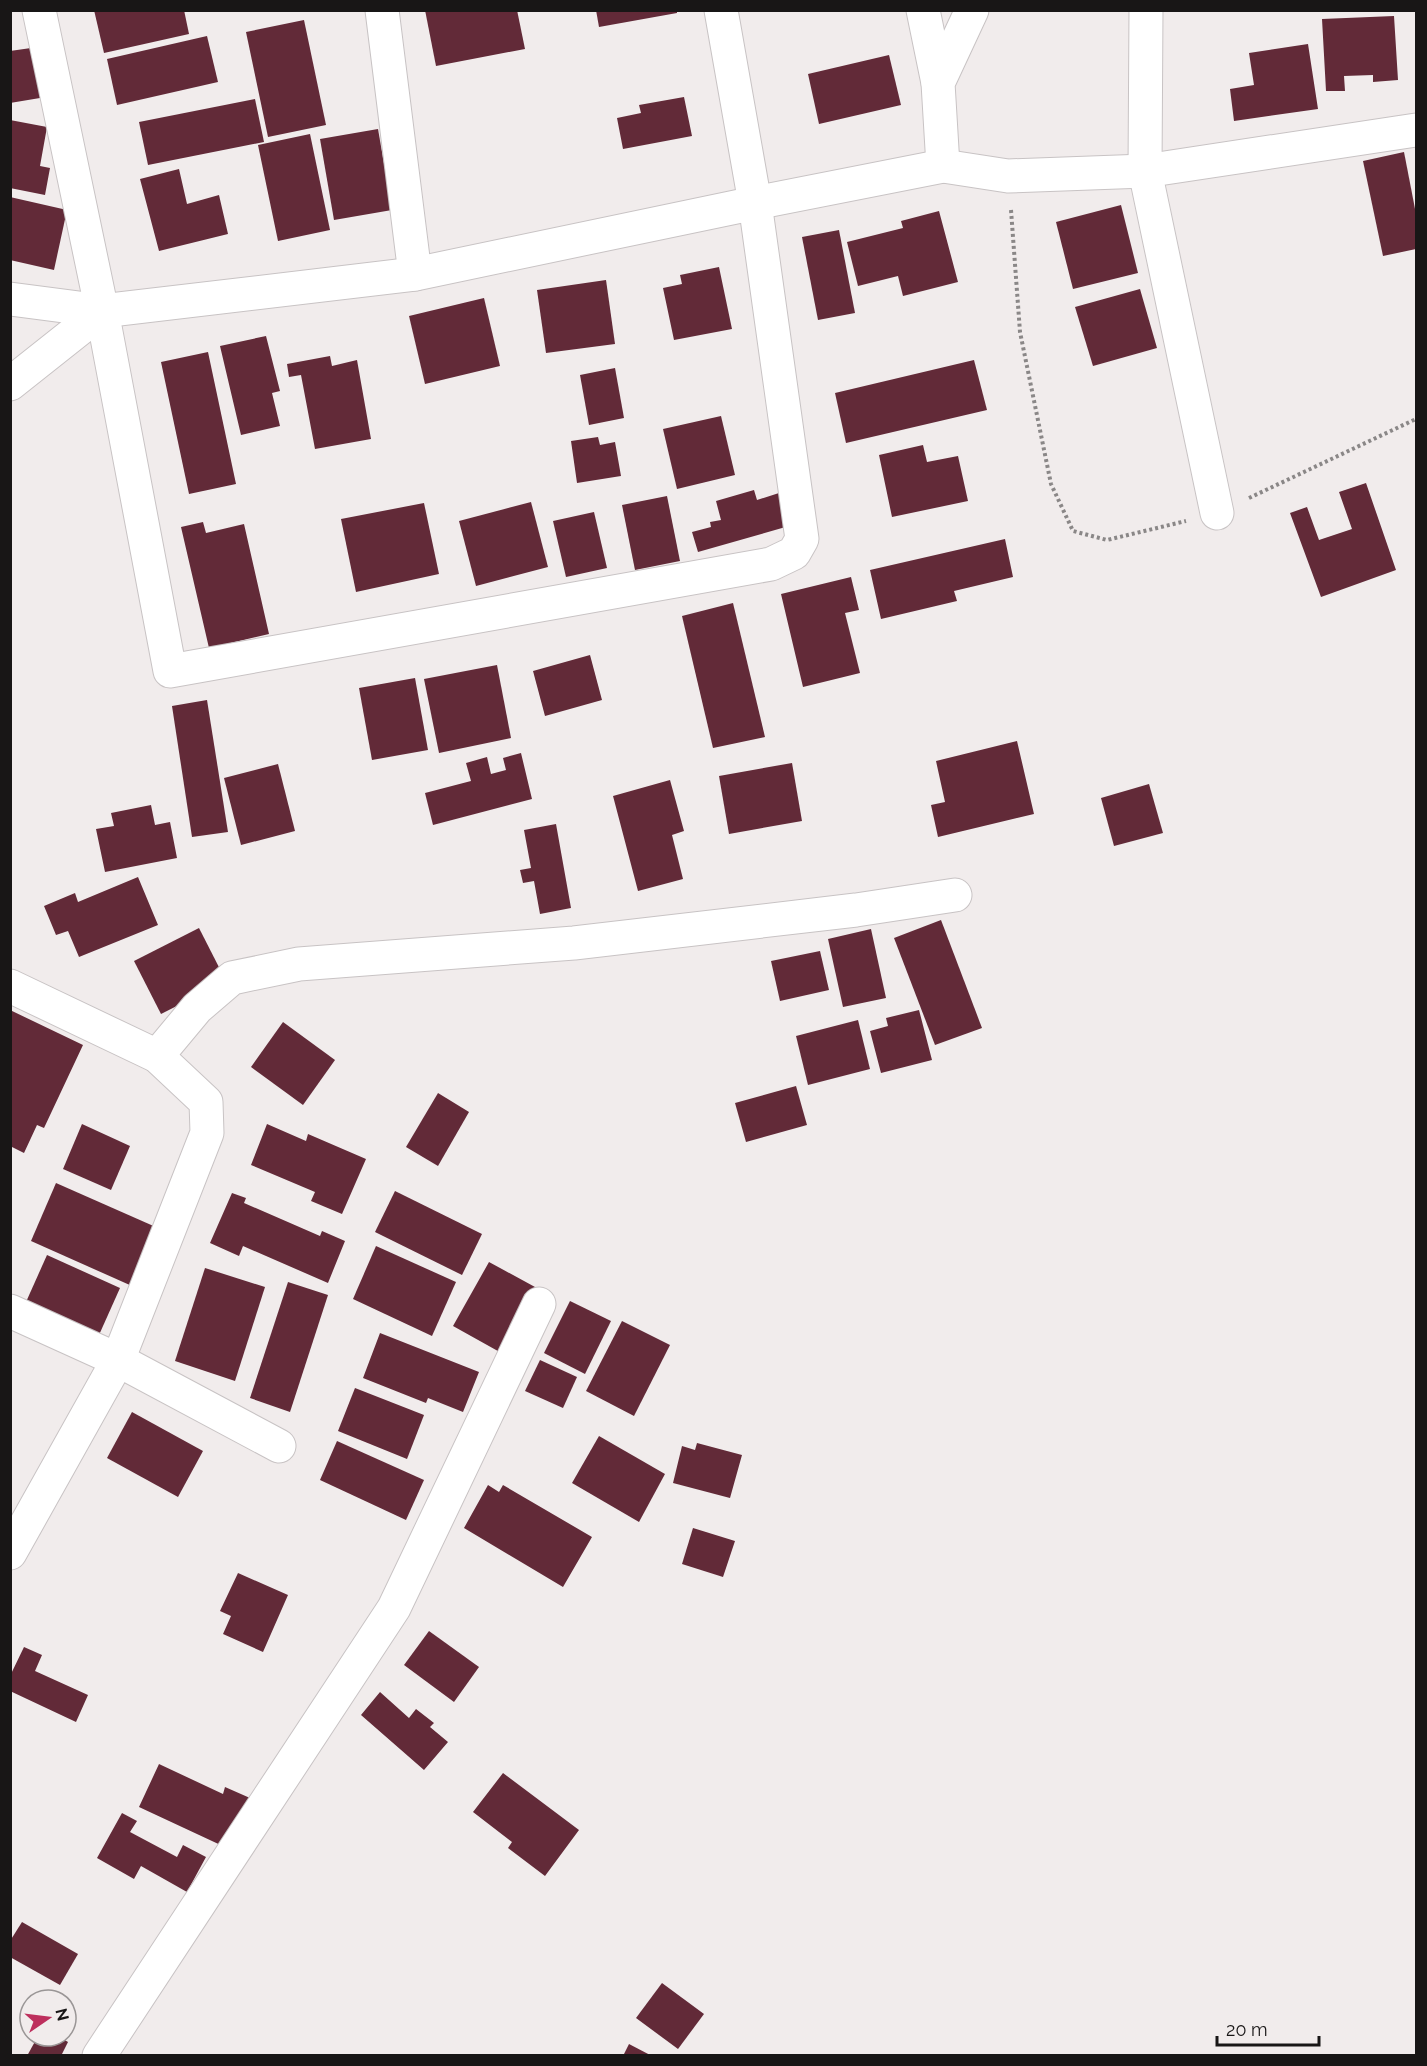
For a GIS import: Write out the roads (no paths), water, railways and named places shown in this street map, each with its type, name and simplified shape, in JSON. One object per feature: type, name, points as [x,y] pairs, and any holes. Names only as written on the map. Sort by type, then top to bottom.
[{"type":"street","points":[[39,10],[102,311],[170,670],[771,564],[794,553],[802,539],[755,203],[721,10]]},
{"type":"street","points":[[382,10],[415,274]]},
{"type":"street","points":[[923,10],[938,83],[943,166]]},
{"type":"street","points":[[938,83],[972,10]]},
{"type":"street","points":[[1146,10],[1145,171],[1217,513]]},
{"type":"street","points":[[10,299],[102,311],[415,274],[943,166],[1008,176],[1145,171],[1416,130]]},
{"type":"street","points":[[10,384],[102,311]]},
{"type":"street","points":[[157,1056],[197,1008],[232,978],[298,964],[574,943],[856,910],[955,895]]},
{"type":"street","points":[[10,986],[157,1056],[206,1102],[207,1133],[118,1360],[10,1553]]},
{"type":"street","points":[[99,2055],[394,1608],[539,1304]]},
{"type":"street","points":[[10,1311],[118,1360],[279,1446]]}]
